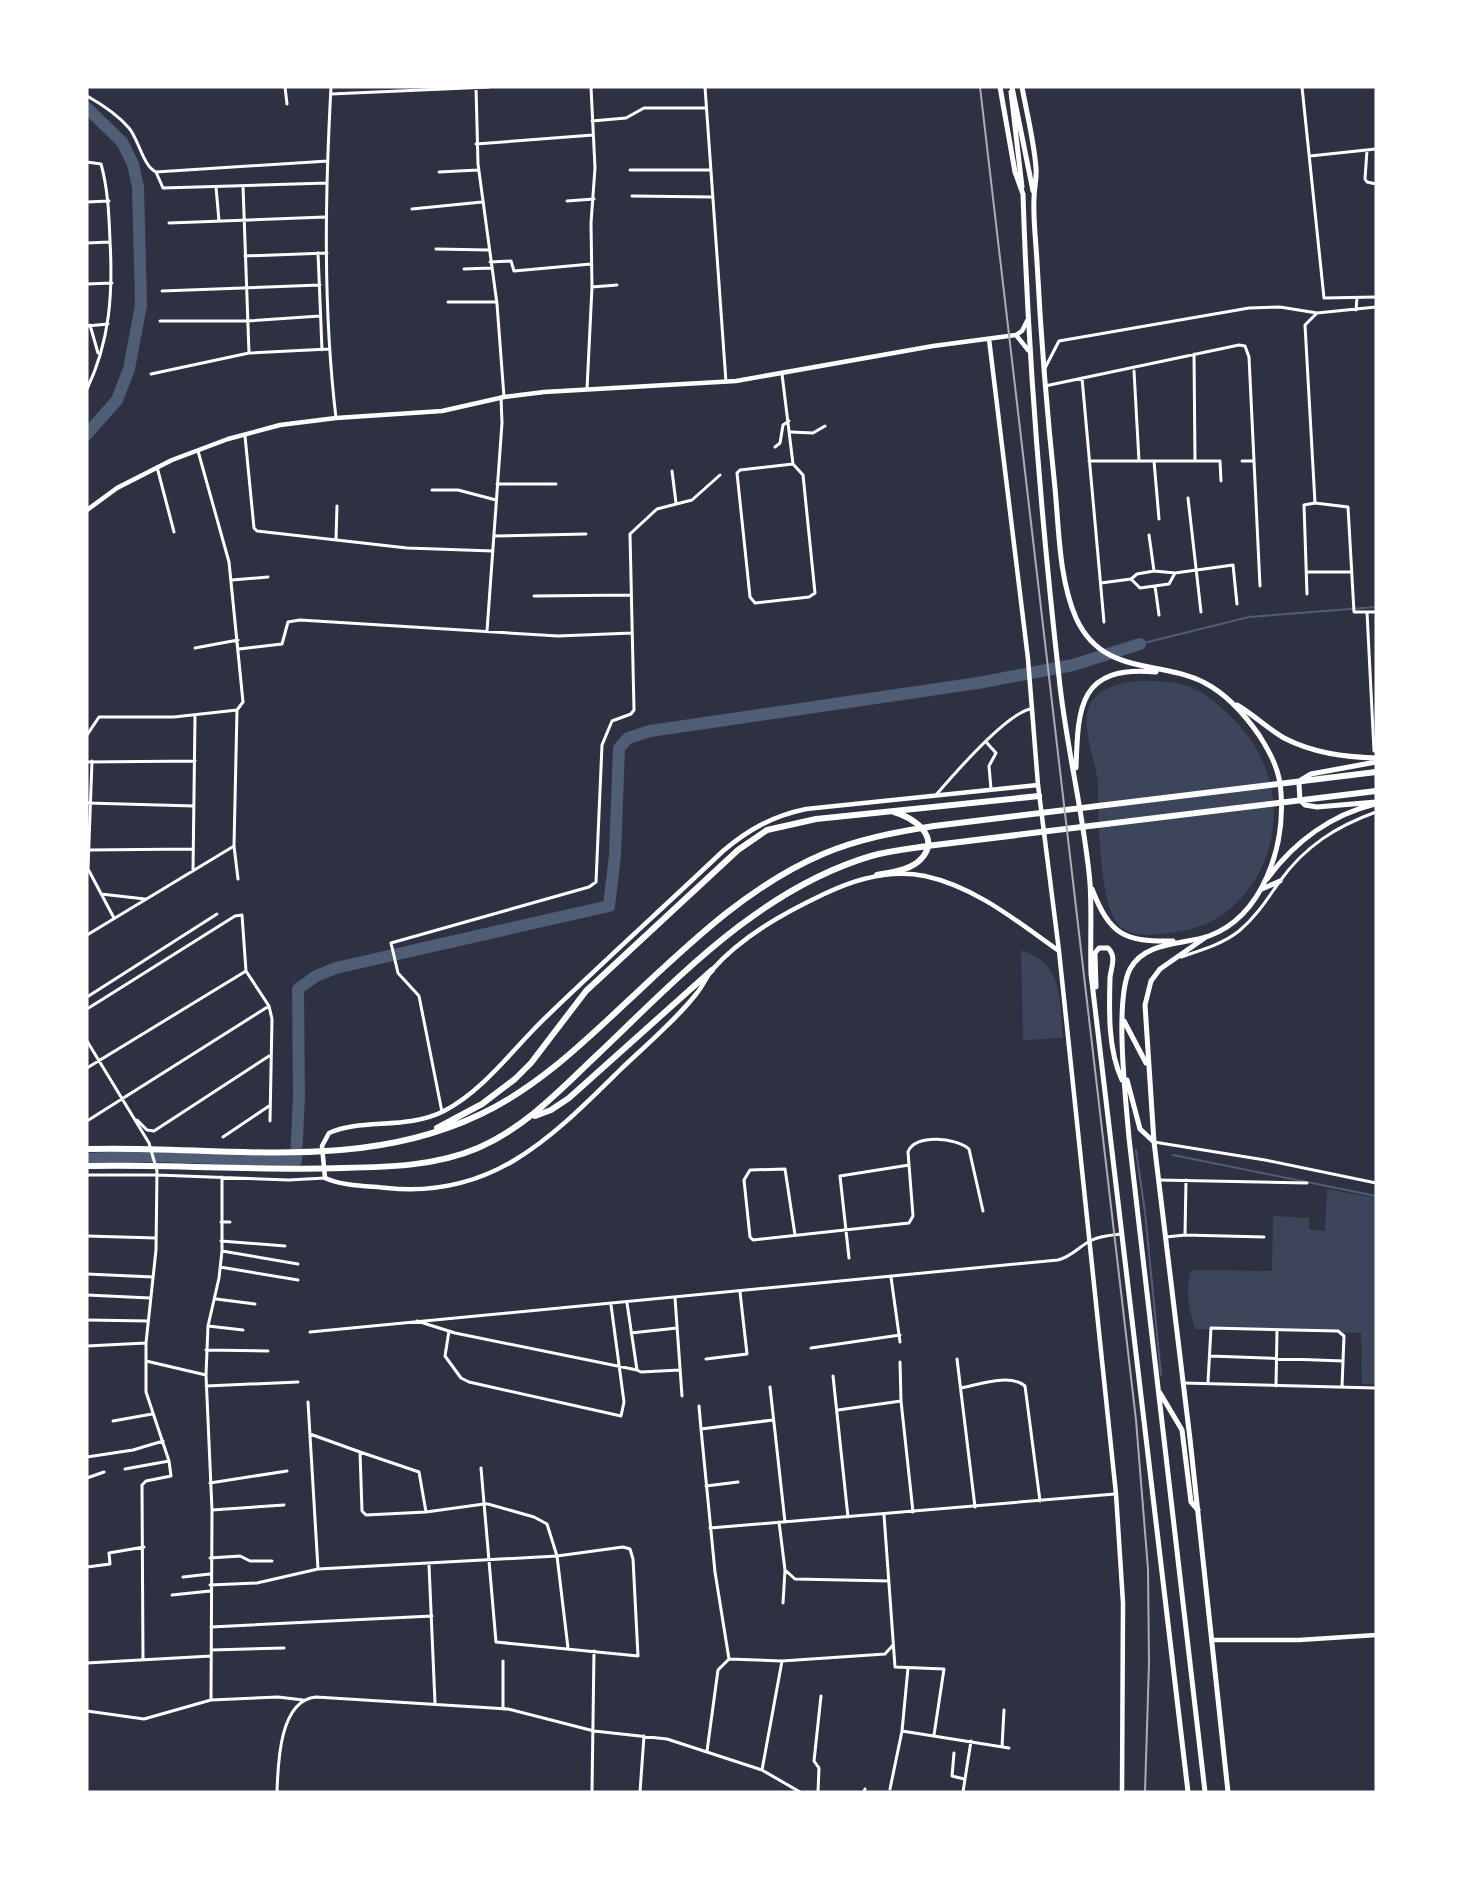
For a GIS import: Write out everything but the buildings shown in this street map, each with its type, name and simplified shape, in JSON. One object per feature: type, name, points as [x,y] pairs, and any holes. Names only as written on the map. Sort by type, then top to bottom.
[{"type":"highway","points":[[1000,87],[1015,172],[1023,194]]},
{"type":"highway","points":[[1011,87],[1023,194],[1028,350],[1059,680],[1076,778],[1090,884],[1091,974],[1188,1792]]},
{"type":"highway","points":[[1011,87],[1034,199]]},
{"type":"highway","points":[[1022,87],[1036,166],[1034,199],[1044,386],[1067,592],[1076,617],[1087,636],[1112,657],[1204,682],[1284,737],[1300,745],[1335,756],[1376,760]]},
{"type":"highway","points":[[1076,778],[1078,718],[1090,688],[1097,681],[1117,673],[1170,673]]},
{"type":"highway","points":[[1233,703],[1273,757],[1280,781],[1280,822],[1263,886]]},
{"type":"highway","points":[[1376,760],[1311,774],[1301,780],[1298,792],[1300,800],[1310,806],[1376,803]]},
{"type":"highway","points":[[87,1149],[339,1152],[369,1149],[418,1138],[481,1114],[537,1081],[572,1053],[696,938],[757,890],[824,854],[857,842],[908,830],[1376,772]]},
{"type":"highway","points":[[87,1166],[264,1170],[392,1166],[448,1158],[499,1138],[532,1117],[670,983],[762,910],[831,871],[872,856],[895,851],[1376,791]]},
{"type":"highway","points":[[418,1138],[482,1104],[514,1079],[531,1062],[586,991],[748,842],[767,830],[785,824],[888,811],[1039,796]]},
{"type":"highway","points":[[1228,1792],[1213,1640],[1154,1142],[1147,1064],[1146,993],[1160,969],[1179,958],[1207,936],[1235,920],[1277,866],[1308,836],[1345,814],[1376,803]]},
{"type":"highway","points":[[878,875],[915,863],[922,858],[926,849],[927,837],[919,823],[906,816],[888,811]]},
{"type":"highway","points":[[1263,886],[1280,881]]},
{"type":"highway","points":[[1090,884],[1107,922],[1122,934],[1151,941],[1190,940]]},
{"type":"highway","points":[[1205,1792],[1124,1086],[1123,1020],[1126,982],[1134,963],[1152,950],[1207,936]]},
{"type":"highway","points":[[1096,1009],[1095,953],[1104,947],[1110,950],[1114,958],[1110,986],[1112,1045],[1124,1086]]},
{"type":"highway","points":[[532,1117],[551,1110],[569,1098],[712,970]]},
{"type":"highway","points":[[1123,1020],[1147,1064]]},
{"type":"highway","points":[[1123,1067],[1140,1129],[1154,1142]]},
{"type":"highway","points":[[1158,1389],[1182,1430],[1191,1502],[1198,1510]]},
{"type":"street","points":[[285,87],[287,104]]},
{"type":"street","points":[[331,87],[325,217],[330,349],[336,418]]},
{"type":"street","points":[[331,94],[398,89],[489,87]]},
{"type":"street","points":[[587,389],[594,199],[591,87]]},
{"type":"street","points":[[705,87],[726,382]]},
{"type":"street","points":[[1302,87],[1323,297],[1327,300],[1376,297]]},
{"type":"street","points":[[476,88],[478,170],[496,302],[502,397],[488,631]]},
{"type":"street","points":[[87,96],[118,116],[138,140],[150,169],[156,172],[328,161]]},
{"type":"street","points":[[592,121],[626,118],[644,108],[706,108]]},
{"type":"street","points":[[476,144],[593,135]]},
{"type":"street","points":[[1310,156],[1376,148]]},
{"type":"street","points":[[1367,150],[1365,179],[1367,182],[1376,184]]},
{"type":"street","points":[[87,162],[101,164],[109,201],[113,283],[108,324],[87,389]]},
{"type":"street","points":[[439,172],[478,170]]},
{"type":"street","points":[[630,170],[710,171]]},
{"type":"street","points":[[156,172],[163,188],[327,183]]},
{"type":"street","points":[[243,186],[249,353]]},
{"type":"street","points":[[216,187],[219,221]]},
{"type":"street","points":[[632,195],[712,196]]},
{"type":"street","points":[[567,201],[594,199]]},
{"type":"street","points":[[87,202],[109,201]]},
{"type":"street","points":[[412,209],[482,202]]},
{"type":"street","points":[[169,223],[325,217]]},
{"type":"street","points":[[87,243],[110,242]]},
{"type":"street","points":[[436,249],[489,250]]},
{"type":"street","points":[[318,253],[322,350]]},
{"type":"street","points":[[245,256],[327,253]]},
{"type":"street","points":[[490,262],[511,261],[514,271],[591,264]]},
{"type":"street","points":[[464,269],[491,268]]},
{"type":"street","points":[[87,284],[113,283]]},
{"type":"street","points":[[162,291],[320,285]]},
{"type":"street","points":[[592,287],[617,285]]},
{"type":"street","points":[[1356,310],[1357,298]]},
{"type":"street","points":[[448,302],[496,302]]},
{"type":"street","points":[[1043,373],[1059,341],[1249,308],[1280,307],[1317,313],[1376,307]]},
{"type":"street","points":[[1315,503],[1305,325],[1317,313]]},
{"type":"street","points":[[160,321],[247,321],[320,316]]},
{"type":"street","points":[[87,510],[117,488],[157,467],[244,434],[280,425],[336,418],[442,411],[502,397],[587,389],[726,382],[782,374],[912,349],[1016,335],[1025,328],[1027,321]]},
{"type":"street","points":[[98,355],[89,325],[108,324]]},
{"type":"street","points":[[1016,335],[1028,350]]},
{"type":"street","points":[[989,339],[1028,659],[1028,686],[1039,796],[1059,951],[1116,1494],[1123,1613],[1122,1792]]},
{"type":"street","points":[[1044,386],[1239,345],[1247,349],[1260,586]]},
{"type":"street","points":[[150,374],[249,353],[330,349]]},
{"type":"street","points":[[1194,354],[1195,461]]},
{"type":"street","points":[[1134,370],[1138,461]]},
{"type":"street","points":[[782,374],[794,464],[803,476],[815,593],[809,597],[755,603],[750,597],[737,473],[741,470],[794,464]]},
{"type":"street","points":[[1082,378],[1104,622]]},
{"type":"street","points":[[775,447],[780,443],[783,425],[789,421]]},
{"type":"street","points":[[791,432],[813,433],[825,426]]},
{"type":"street","points":[[244,434],[255,530],[407,548],[493,551]]},
{"type":"street","points":[[198,450],[225,543],[232,580],[239,649],[243,702],[237,710],[234,846],[238,879]]},
{"type":"street","points":[[1089,461],[1220,461],[1221,481]]},
{"type":"street","points":[[1155,461],[1159,519]]},
{"type":"street","points":[[1242,461],[1254,461]]},
{"type":"street","points":[[157,467],[174,532]]},
{"type":"street","points":[[672,471],[676,503]]},
{"type":"street","points":[[442,1112],[419,996],[398,973],[391,943],[589,887],[596,882],[602,745],[612,721],[633,711],[630,534],[657,509],[692,500],[720,476]]},
{"type":"street","points":[[497,484],[556,484]]},
{"type":"street","points":[[432,490],[458,490],[496,500]]},
{"type":"street","points":[[1188,498],[1201,612]]},
{"type":"street","points":[[1307,594],[1303,507],[1306,503],[1315,503],[1349,508],[1354,613],[1376,612]]},
{"type":"street","points":[[336,539],[337,506]]},
{"type":"street","points":[[494,536],[586,534]]},
{"type":"street","points":[[1149,535],[1154,571]]},
{"type":"street","points":[[1101,583],[1131,579],[1137,574],[1154,571],[1175,573],[1233,565],[1237,604]]},
{"type":"street","points":[[1306,572],[1352,572]]},
{"type":"street","points":[[1131,579],[1140,588],[1155,586],[1169,584],[1175,573]]},
{"type":"street","points":[[232,580],[268,577]]},
{"type":"street","points":[[1155,586],[1159,615]]},
{"type":"street","points":[[534,596],[631,595]]},
{"type":"street","points":[[1367,612],[1374,751]]},
{"type":"street","points":[[239,649],[282,644],[288,622],[293,620],[558,636],[632,633]]},
{"type":"street","points":[[195,648],[238,640]]},
{"type":"street","points":[[935,796],[967,759],[1015,716],[1030,709]]},
{"type":"street","points":[[87,735],[95,719],[99,717],[195,716],[237,710]]},
{"type":"street","points":[[193,871],[195,716]]},
{"type":"street","points":[[987,743],[996,753],[989,766],[991,789]]},
{"type":"street","points":[[114,918],[89,873],[89,762],[195,761]]},
{"type":"street","points":[[325,1178],[322,1146],[329,1133],[348,1128],[410,1122],[442,1112],[460,1101],[488,1077],[572,992],[723,851],[755,826],[776,816],[806,809],[1038,785]]},
{"type":"street","points":[[89,803],[194,806]]},
{"type":"street","points":[[1179,958],[1220,943],[1238,932],[1261,910],[1280,881],[1307,849],[1329,832],[1376,812]]},
{"type":"street","points":[[87,935],[234,846]]},
{"type":"street","points":[[88,850],[192,849]]},
{"type":"street","points":[[87,1175],[157,1173],[289,1180],[325,1178],[376,1187],[428,1191],[451,1186],[512,1163],[538,1146],[590,1100],[698,992],[712,970],[748,939],[786,913],[842,885],[878,875],[923,875],[954,884],[975,894],[1059,951]]},
{"type":"street","points":[[101,894],[147,899]]},
{"type":"street","points":[[87,997],[217,914]]},
{"type":"street","points":[[87,1009],[238,914],[242,915],[246,971],[269,1006],[272,1026],[269,1056],[270,1121]]},
{"type":"street","points":[[87,1068],[246,971]]},
{"type":"street","points":[[87,1121],[269,1006]]},
{"type":"street","points":[[87,1041],[149,1143],[157,1173],[156,1238],[145,1361],[147,1401],[163,1441],[169,1461],[170,1477],[146,1481],[142,1485],[143,1659]]},
{"type":"street","points":[[135,1120],[142,1122],[147,1130],[154,1131],[269,1056]]},
{"type":"street","points":[[224,1137],[270,1106]]},
{"type":"street","points":[[795,1235],[785,1169],[750,1170],[744,1180],[751,1238],[795,1235],[912,1221],[909,1148],[918,1142],[942,1140],[965,1145],[973,1156],[982,1211]]},
{"type":"street","points":[[1154,1142],[1265,1160],[1376,1183]]},
{"type":"street","points":[[849,1258],[841,1175],[909,1165]]},
{"type":"street","points":[[211,1700],[212,1510],[206,1350],[208,1326],[216,1299],[222,1251],[220,1241],[224,1206],[222,1177]]},
{"type":"street","points":[[1159,1180],[1307,1183]]},
{"type":"street","points":[[1185,1235],[1186,1180]]},
{"type":"street","points":[[221,1222],[230,1222]]},
{"type":"street","points":[[310,1332],[611,1305],[1058,1260],[1074,1255],[1089,1241],[1121,1234]]},
{"type":"street","points":[[1166,1237],[1185,1235],[1264,1237]]},
{"type":"street","points":[[87,1236],[156,1238]]},
{"type":"street","points":[[220,1241],[285,1246]]},
{"type":"street","points":[[222,1251],[298,1264]]},
{"type":"street","points":[[220,1267],[298,1280]]},
{"type":"street","points":[[87,1274],[153,1277]]},
{"type":"street","points":[[891,1277],[900,1342]]},
{"type":"street","points":[[706,1359],[747,1354],[740,1292]]},
{"type":"street","points":[[87,1295],[150,1298]]},
{"type":"street","points":[[675,1298],[682,1396]]},
{"type":"street","points":[[216,1299],[255,1304]]},
{"type":"street","points":[[627,1303],[637,1370]]},
{"type":"street","points":[[449,1331],[445,1356],[465,1381],[617,1417],[624,1411],[611,1305]]},
{"type":"street","points":[[87,1320],[148,1321]]},
{"type":"street","points":[[415,1321],[449,1331],[641,1372],[680,1370]]},
{"type":"street","points":[[208,1326],[243,1330]]},
{"type":"street","points":[[631,1333],[677,1328]]},
{"type":"street","points":[[1208,1382],[1211,1328],[1342,1332],[1342,1387]]},
{"type":"street","points":[[1276,1330],[1276,1386]]},
{"type":"street","points":[[811,1348],[900,1335]]},
{"type":"street","points":[[87,1346],[146,1343]]},
{"type":"street","points":[[206,1350],[268,1351]]},
{"type":"street","points":[[1209,1356],[1343,1361]]},
{"type":"street","points":[[957,1359],[975,1507]]},
{"type":"street","points":[[145,1361],[206,1375]]},
{"type":"street","points":[[900,1362],[901,1401],[913,1513]]},
{"type":"street","points":[[833,1376],[848,1517]]},
{"type":"street","points":[[961,1388],[1005,1381],[1021,1382],[1025,1386],[1040,1501]]},
{"type":"street","points":[[206,1386],[298,1382]]},
{"type":"street","points":[[1183,1383],[1376,1388]]},
{"type":"street","points":[[770,1387],[785,1522]]},
{"type":"street","points":[[837,1410],[901,1401]]},
{"type":"street","points":[[308,1402],[318,1569]]},
{"type":"street","points":[[699,1406],[710,1528],[720,1612],[729,1659]]},
{"type":"street","points":[[113,1421],[152,1414]]},
{"type":"street","points":[[701,1429],[773,1420]]},
{"type":"street","points":[[310,1434],[419,1472],[426,1512]]},
{"type":"street","points":[[87,1457],[133,1450],[163,1441]]},
{"type":"street","points":[[360,1452],[364,1514],[426,1512],[484,1504],[534,1517],[547,1524],[557,1557],[568,1648]]},
{"type":"street","points":[[125,1469],[169,1461]]},
{"type":"street","points":[[210,1585],[250,1584],[318,1569],[489,1562],[557,1557],[623,1547],[630,1549],[632,1553],[638,1656],[568,1648],[510,1646],[496,1642],[489,1562],[481,1468]]},
{"type":"street","points":[[210,1483],[287,1471]]},
{"type":"street","points":[[87,1478],[104,1472]]},
{"type":"street","points":[[706,1486],[738,1482]]},
{"type":"street","points":[[710,1528],[913,1513],[1116,1494]]},
{"type":"street","points":[[212,1510],[284,1505]]},
{"type":"street","points":[[884,1515],[895,1666],[944,1669],[934,1735]]},
{"type":"street","points":[[778,1522],[785,1570],[783,1603]]},
{"type":"street","points":[[87,1567],[110,1564],[109,1553],[144,1547]]},
{"type":"street","points":[[210,1558],[240,1556],[250,1561],[272,1561]]},
{"type":"street","points":[[429,1565],[435,1703]]},
{"type":"street","points":[[785,1570],[800,1581],[889,1581]]},
{"type":"street","points":[[183,1577],[210,1574]]},
{"type":"street","points":[[172,1595],[210,1591]]},
{"type":"street","points":[[211,1627],[432,1616]]},
{"type":"street","points":[[1213,1640],[1299,1640],[1376,1635]]},
{"type":"street","points":[[707,1750],[718,1670],[729,1659],[782,1662],[885,1654],[894,1645]]},
{"type":"street","points":[[211,1650],[284,1648]]},
{"type":"street","points":[[592,1792],[594,1651]]},
{"type":"street","points":[[87,1663],[211,1656]]},
{"type":"street","points":[[503,1661],[503,1709]]},
{"type":"street","points":[[762,1770],[782,1662]]},
{"type":"street","points":[[890,1789],[902,1731],[908,1668]]},
{"type":"street","points":[[87,1711],[144,1719],[211,1700],[278,1696],[303,1700],[336,1697],[503,1709],[541,1716],[594,1731],[683,1743],[762,1770],[800,1792]]},
{"type":"street","points":[[818,1792],[819,1768],[814,1761],[821,1696]]},
{"type":"street","points":[[277,1792],[280,1742],[295,1709],[303,1700]]},
{"type":"street","points":[[1002,1747],[1004,1710]]},
{"type":"street","points":[[902,1731],[1009,1748]]},
{"type":"street","points":[[640,1792],[644,1736]]},
{"type":"street","points":[[963,1792],[971,1741]]},
{"type":"street","points":[[954,1753],[952,1776],[964,1779]]},
{"type":"shaded area","points":[[1136,681],[1177,683],[1196,689],[1212,699],[1248,736],[1261,758],[1270,781],[1274,805],[1273,830],[1267,854],[1256,877],[1232,907],[1216,919],[1190,929],[1144,935],[1132,933],[1121,927],[1108,901],[1099,839],[1097,777],[1087,729],[1088,710],[1101,692],[1122,683]]},
{"type":"shaded area","points":[[1021,950],[1042,961],[1054,976],[1059,996],[1063,1038],[1023,1040]]},
{"type":"shaded area","points":[[1327,1189],[1376,1198],[1376,1384],[1362,1384],[1361,1333],[1195,1329],[1188,1293],[1191,1270],[1272,1271],[1273,1216],[1309,1218],[1309,1229],[1325,1231]]},
{"type":"waterway","points":[[87,108],[122,142],[133,164],[138,187],[141,305],[129,369],[117,400],[87,434]]},
{"type":"waterway","points":[[1140,644],[1249,617],[1376,607]]},
{"type":"waterway","points":[[87,1159],[157,1156],[296,1161],[299,1096],[298,989],[316,976],[336,968],[609,906],[615,855],[619,748],[628,738],[650,731],[978,683],[1073,665],[1140,644]]},
{"type":"waterway","points":[[1136,1150],[1145,1212],[1161,1375]]},
{"type":"waterway","points":[[1173,1155],[1376,1196]]},
{"type":"railway","points":[[980,87],[1136,1420],[1148,1569],[1149,1663],[1145,1792]]}]
